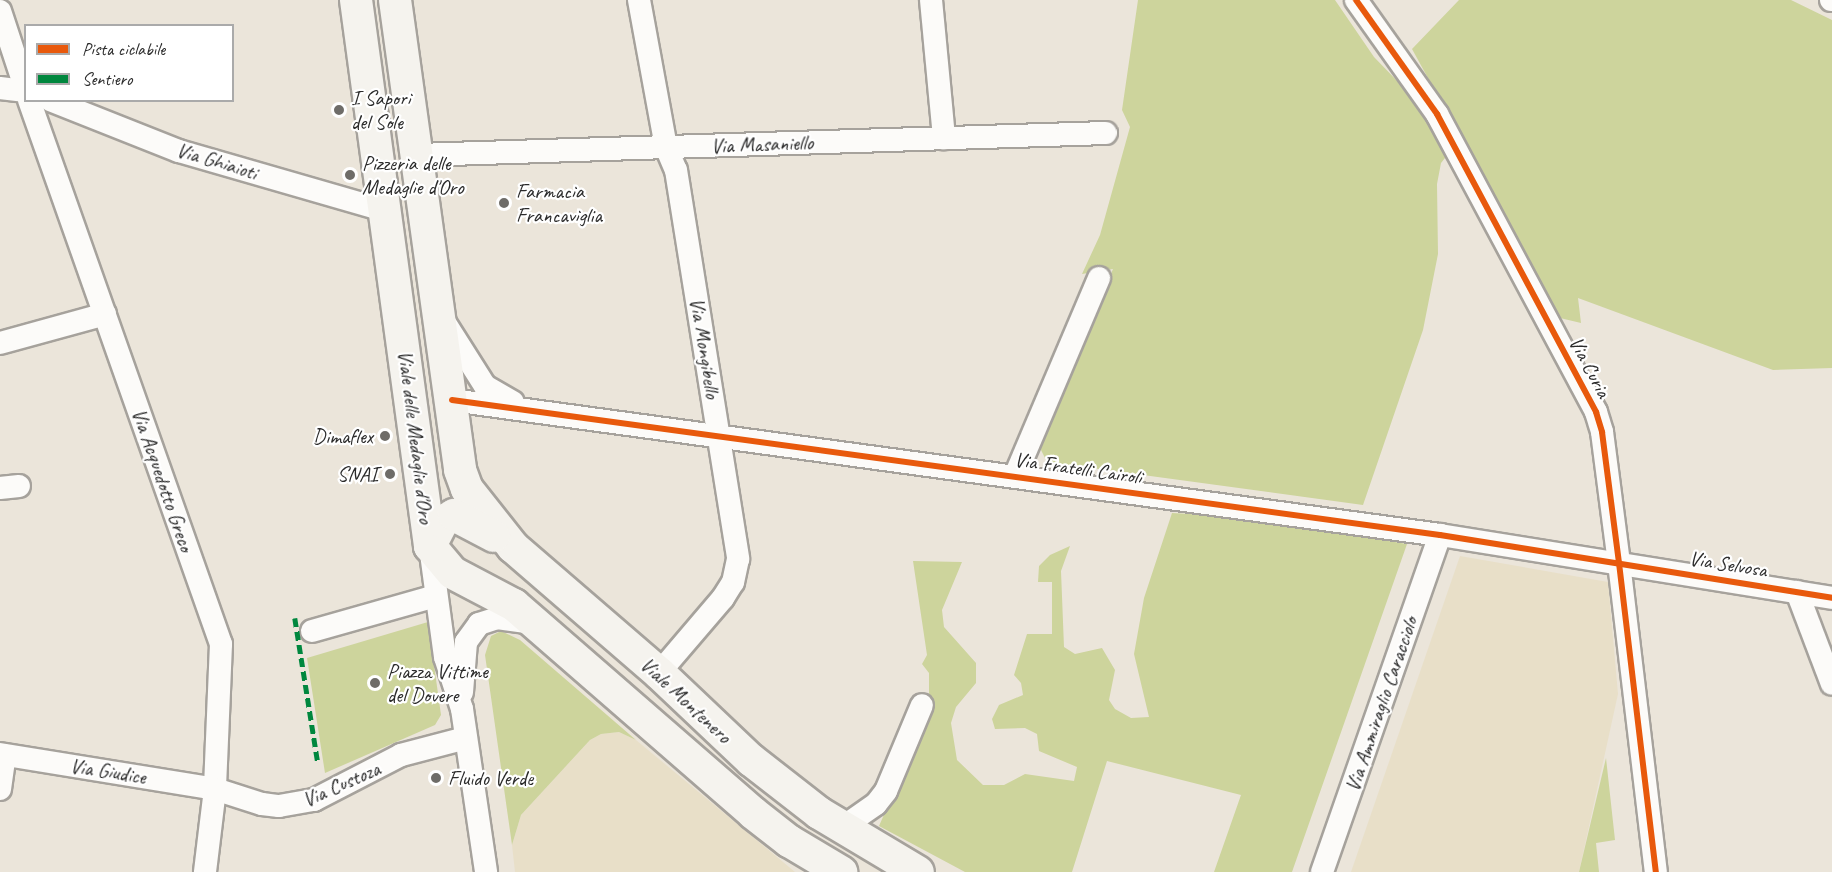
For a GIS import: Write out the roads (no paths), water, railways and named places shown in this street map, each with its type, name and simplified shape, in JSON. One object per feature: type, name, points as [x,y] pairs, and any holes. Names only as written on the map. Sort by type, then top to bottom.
[{"type":"main road","name":"Viale delle Medaglie d'Oro","points":[[356,0],[387,211],[430,546]]},
{"type":"main road","name":"Viale delle Medaglie d'Oro","points":[[395,0],[460,470],[475,501]]},
{"type":"main road","name":"Viale Montenero","points":[[475,501],[513,547],[659,673],[751,760],[843,827],[918,872]]},
{"type":"main road","points":[[430,546],[442,522],[454,515],[513,547]]},
{"type":"main road","name":"Viale Montenero","points":[[430,546],[453,573],[514,605],[753,813],[789,841],[841,872]]},
{"type":"street","name":"Via Mongibello","points":[[639,0],[666,147],[676,170],[738,559],[733,582],[659,673]]},
{"type":"street","points":[[931,0],[944,138]]},
{"type":"street","name":"Via Curia","points":[[1356,0],[1437,114],[1596,412],[1602,432],[1656,872]]},
{"type":"street","points":[[0,12],[24,85]]},
{"type":"street","points":[[0,88],[24,91]]},
{"type":"street","name":"Via Acquedotto Greco","points":[[30,102],[221,644],[215,789],[205,872]]},
{"type":"street","name":"Via Ghiaioti","points":[[55,102],[180,150],[387,211]]},
{"type":"street","name":"Via Masaniello","points":[[418,155],[1107,133]]},
{"type":"street","points":[[1016,476],[1099,278]]},
{"type":"street","points":[[439,311],[485,386],[494,393],[532,409]]},
{"type":"street","points":[[0,343],[105,314]]},
{"type":"street","points":[[452,400],[532,409]]},
{"type":"street","name":"Via Fratelli Cairoli","points":[[532,409],[1440,535],[1619,563]]},
{"type":"street","name":"Via Ammiraglio Caracciolo","points":[[1322,872],[1440,535]]},
{"type":"street","name":"Viale delle Medaglie d'Oro","points":[[430,546],[445,657],[462,709],[486,872]]},
{"type":"street","name":"Via Selvosa","points":[[1619,563],[1832,598]]},
{"type":"street","points":[[1797,592],[1832,684]]},
{"type":"street","points":[[312,631],[436,596]]},
{"type":"street","points":[[462,709],[464,654],[473,631],[497,618],[534,623]]},
{"type":"street","points":[[843,827],[876,804],[886,790],[922,705]]},
{"type":"street","name":"Via Custoza","points":[[215,789],[261,804],[296,804],[351,783],[401,755],[466,738]]},
{"type":"street","points":[[0,789],[3,754]]},
{"type":"street","name":"Via Giudice","points":[[3,754],[215,789]]},
{"type":"place","name":"I Sapori del Sole","points":[[339,110]]},
{"type":"place","name":"Pizzeria delle Medaglie d'Oro","points":[[350,175]]},
{"type":"place","name":"Farmacia Francaviglia","points":[[504,203]]},
{"type":"place","name":"Dimaflex","points":[[385,436]]},
{"type":"place","name":"SNAI","points":[[390,474]]},
{"type":"place","name":"Piazza Vittime del Dovere","points":[[375,683]]},
{"type":"place","name":"Fluido Verde","points":[[436,778]]}]
